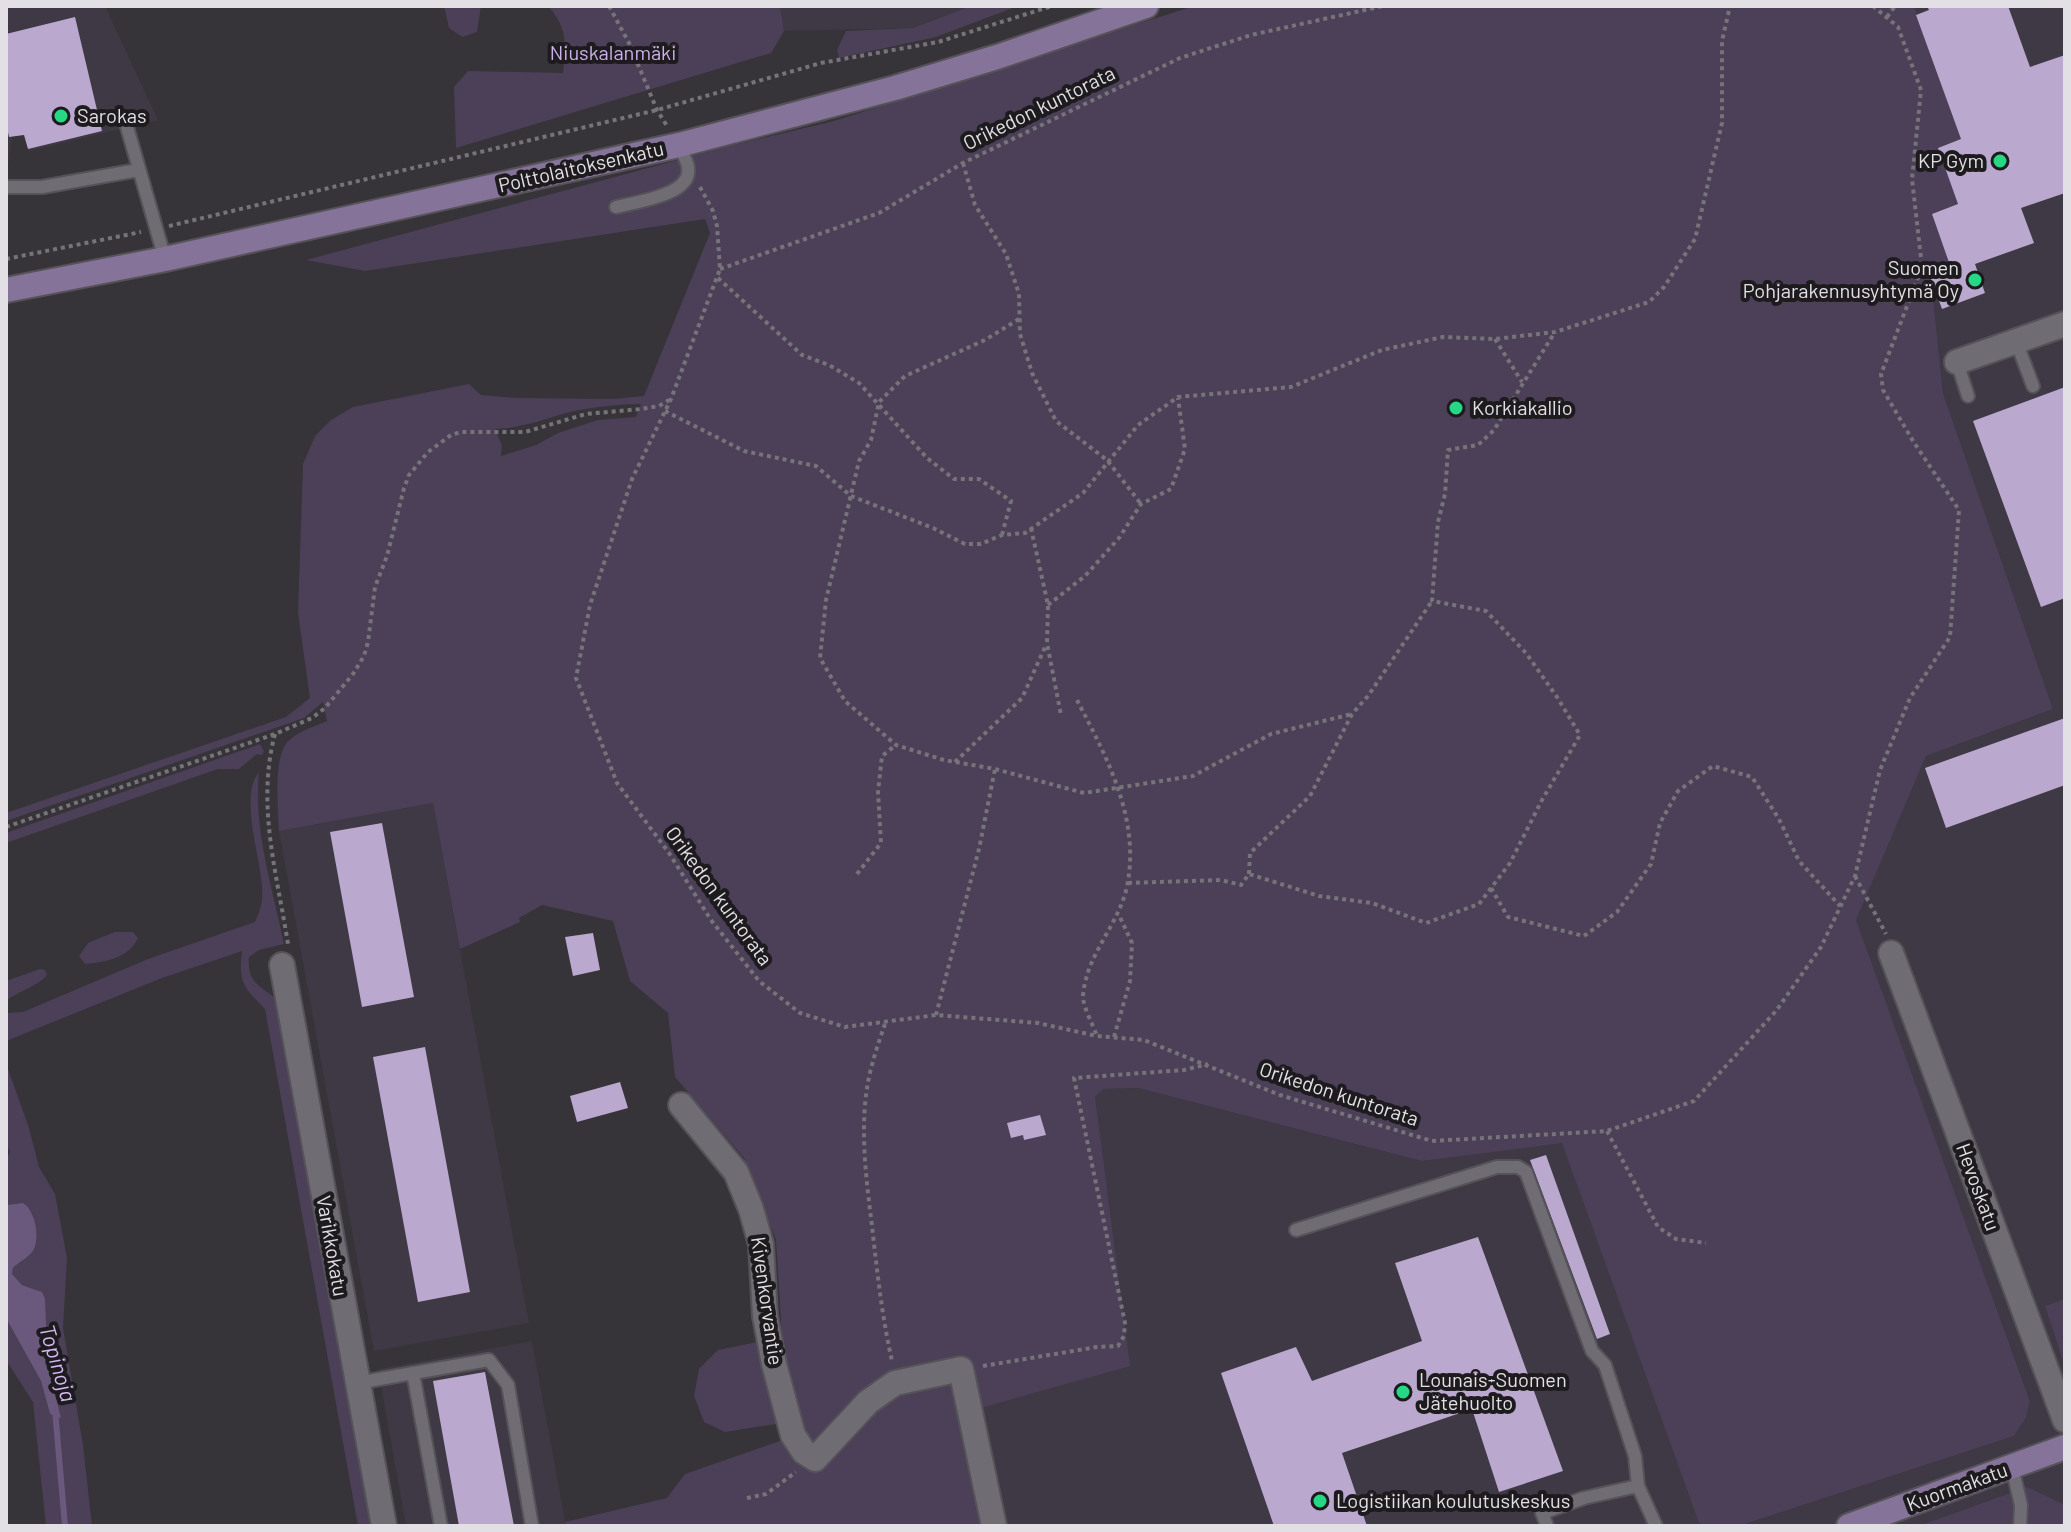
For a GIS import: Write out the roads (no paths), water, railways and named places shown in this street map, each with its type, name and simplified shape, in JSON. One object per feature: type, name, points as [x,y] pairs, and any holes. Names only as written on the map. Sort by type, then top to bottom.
[{"type":"street","name":"Polttolaitoksenkatu","points":[[6,290],[165,259],[679,145],[895,88],[1146,6]]},
{"type":"street","points":[[1957,362],[2065,324]]},
{"type":"street","name":"Hevoskatu","points":[[1891,953],[2065,1420]]},
{"type":"street","name":"Varikkokatu","points":[[282,965],[384,1526]]},
{"type":"street","name":"Kivenkorvantie","points":[[681,1105],[736,1172],[751,1209],[761,1244],[765,1316],[774,1364],[793,1435],[804,1452],[815,1459],[868,1402],[895,1383],[961,1369],[994,1526]]},
{"type":"street","name":"Kuormakatu","points":[[1849,1526],[2065,1447]]},
{"type":"lane","points":[[127,127],[165,259]]},
{"type":"lane","points":[[616,207],[677,191],[686,180],[689,169],[679,145]]},
{"type":"lane","points":[[6,187],[42,187],[138,170]]},
{"type":"lane","points":[[2016,341],[2033,386]]},
{"type":"lane","points":[[1957,362],[1968,396]]},
{"type":"lane","points":[[1296,1230],[1497,1167],[1518,1167],[1526,1172],[1592,1351],[1605,1365],[1635,1456],[1638,1486],[1656,1526]]},
{"type":"lane","points":[[357,1383],[489,1360],[508,1385],[532,1526]]},
{"type":"lane","points":[[413,1373],[441,1526]]},
{"type":"lane","points":[[2012,1467],[2021,1505],[2020,1526]]},
{"type":"lane","points":[[1547,1526],[1542,1513],[1584,1498],[1638,1486]]},
{"type":"waterway","name":"Topinoja","points":[[55,1410],[65,1526]]},
{"type":"place","name":"Sarokas","points":[[61,116]]},
{"type":"place","name":"KP Gym","points":[[2000,161]]},
{"type":"place","name":"Suomen Pohjarakennusyhtymä Oy","points":[[1975,280]]},
{"type":"place","name":"Korkiakallio","points":[[1456,408]]},
{"type":"place","name":"Lounais-Suomen Jätehuolto","points":[[1403,1392]]},
{"type":"place","name":"Logistiikan koulutuskeskus","points":[[1320,1501]]},
{"type":"park label","name":"Niuskalanmäki","points":[[613,53]]}]
